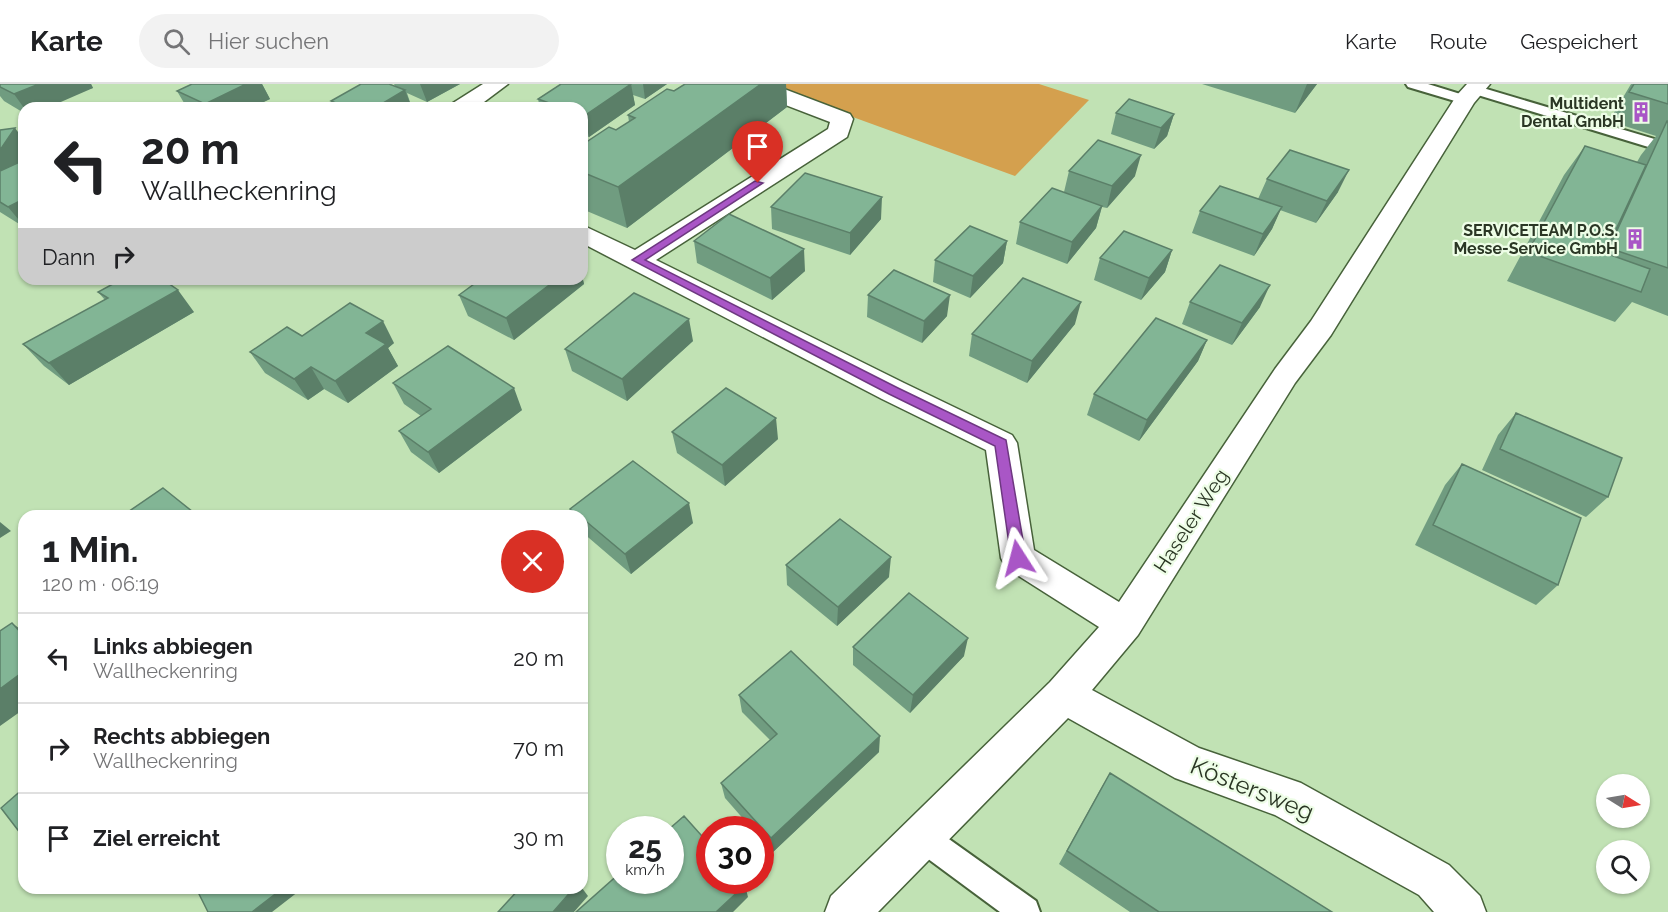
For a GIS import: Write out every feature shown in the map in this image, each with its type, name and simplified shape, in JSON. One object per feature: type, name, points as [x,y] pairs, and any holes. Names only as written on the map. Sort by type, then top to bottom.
[{"type":"street","points":[[470,102],[497,84]]},
{"type":"street","points":[[637,260],[839,132],[842,120],[752,84]]},
{"type":"street","name":"Haseler Weg","points":[[847,912],[1064,695],[1125,624],[1285,376],[1321,328],[1473,91]]},
{"type":"street","points":[[588,236],[893,391],[1002,443],[1018,558],[1125,624]]},
{"type":"street","name":"Köstersweg","points":[[1064,695],[1189,764],[1286,798],[1434,880],[1464,912]]},
{"type":"lane","points":[[1413,84],[1473,91],[1668,148]]},
{"type":"lane","points":[[922,837],[1025,912]]},
{"type":"shaded area","points":[[762,84],[1039,84],[1089,100],[1015,176]]},
{"type":"building","points":[[0,84],[39,84],[14,94],[0,87]]},
{"type":"building","points":[[192,84],[246,84],[209,102],[201,102],[177,91]]},
{"type":"building","points":[[361,84],[389,84],[405,90],[385,102],[331,101]]},
{"type":"building","points":[[561,84],[631,84],[588,113],[588,102],[546,102],[538,99]]},
{"type":"building","points":[[685,84],[761,84],[618,187],[588,174],[588,141],[609,127],[616,130],[635,118],[628,115],[667,89],[674,91]]},
{"type":"building","points":[[1634,84],[1668,84],[1668,104],[1629,92]]},
{"type":"building","points":[[1129,99],[1174,114],[1161,128],[1116,113]]},
{"type":"building","points":[[1668,121],[1668,268],[1609,248]]},
{"type":"building","points":[[15,128],[0,150],[0,130]]},
{"type":"building","points":[[1098,140],[1141,155],[1112,186],[1069,171]]},
{"type":"building","points":[[1585,146],[1646,165],[1605,253],[1650,269],[1641,292],[1528,252]]},
{"type":"building","points":[[1290,150],[1349,170],[1327,201],[1267,179]]},
{"type":"building","points":[[18,163],[18,202],[8,207],[0,202],[0,171]]},
{"type":"building","points":[[805,173],[882,197],[850,233],[771,207]]},
{"type":"building","points":[[1220,186],[1282,207],[1263,234],[1200,211]]},
{"type":"building","points":[[1052,188],[1102,206],[1072,242],[1020,222]]},
{"type":"building","points":[[729,214],[804,249],[770,278],[694,241]]},
{"type":"building","points":[[970,226],[1007,241],[973,276],[935,260]]},
{"type":"building","points":[[1124,231],[1172,250],[1149,278],[1100,258]]},
{"type":"building","points":[[1220,265],[1270,285],[1242,323],[1190,302]]},
{"type":"building","points":[[894,270],[950,295],[924,321],[868,295]]},
{"type":"building","points":[[1023,278],[1081,302],[1032,361],[972,334]]},
{"type":"building","points":[[111,285],[171,285],[178,290],[49,363],[23,344],[108,298],[98,292]]},
{"type":"building","points":[[473,285],[549,285],[506,318],[459,295]]},
{"type":"building","points":[[634,293],[689,319],[622,379],[565,349]]},
{"type":"building","points":[[350,303],[383,321],[366,333],[386,344],[335,381],[311,367],[294,379],[250,352],[287,327],[302,336]]},
{"type":"building","points":[[1156,318],[1207,340],[1147,420],[1094,394]]},
{"type":"building","points":[[448,346],[514,388],[428,452],[399,431],[431,409],[393,383]]},
{"type":"building","points":[[726,388],[776,418],[722,465],[672,432]]},
{"type":"building","points":[[1516,413],[1622,458],[1608,497],[1500,449]]},
{"type":"building","points":[[633,461],[689,503],[625,554],[588,523],[588,510],[570,509]]},
{"type":"building","points":[[1462,464],[1581,518],[1558,585],[1433,525]]},
{"type":"building","points":[[163,488],[190,510],[131,510]]},
{"type":"building","points":[[840,519],[891,557],[838,607],[786,565]]},
{"type":"building","points":[[909,593],[968,638],[913,695],[853,647]]},
{"type":"building","points":[[12,623],[18,630],[18,676],[0,689],[0,631]]},
{"type":"building","points":[[791,651],[880,736],[774,835],[774,816],[751,816],[721,783],[777,734],[739,695]]},
{"type":"building","points":[[1110,773],[1332,912],[1159,912],[1067,851]]},
{"type":"building","points":[[18,793],[18,830],[1,808]]},
{"type":"building","points":[[684,816],[696,829],[696,894],[735,894],[716,912],[576,912],[606,885],[606,894],[684,894]]},
{"type":"building","points":[[199,894],[275,894],[252,912],[208,912]]},
{"type":"building","points":[[514,894],[569,894],[553,912],[498,912]]},
{"type":"place","name":"Multident Dental GmbH","points":[[1641,112]]},
{"type":"place","name":"SERVICETEAM P.O.S. Messe-Service GmbH","points":[[1635,239]]},
{"type":"route","points":[[758,183],[637,260],[893,391],[1002,443],[1018,558]]}]
